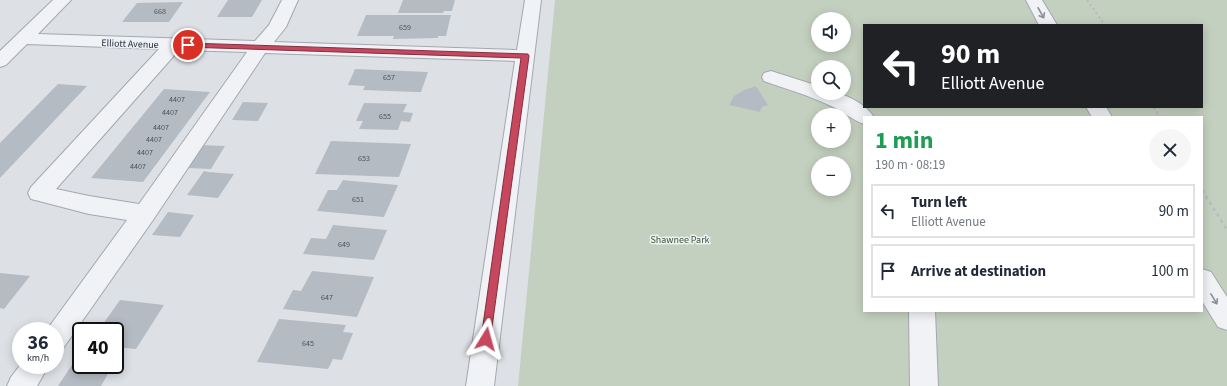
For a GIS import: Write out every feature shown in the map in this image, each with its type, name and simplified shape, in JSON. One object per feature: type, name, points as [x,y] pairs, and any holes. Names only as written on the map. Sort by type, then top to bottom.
[{"type":"street","points":[[0,61],[63,0]]},
{"type":"street","points":[[64,326],[145,214],[259,48],[277,27],[290,0]]},
{"type":"street","points":[[480,386],[533,0]]},
{"type":"street","points":[[1034,0],[1047,24]]},
{"type":"street","name":"Elliott Avenue","points":[[23,39],[525,56]]},
{"type":"street","points":[[145,214],[89,205],[39,193],[173,44]]},
{"type":"street","points":[[771,77],[828,97],[863,116]]},
{"type":"street","points":[[1203,281],[1227,319]]},
{"type":"street","points":[[922,312],[924,386]]},
{"type":"street","points":[[21,386],[30,374]]},
{"type":"path","points":[[1087,0],[1104,24]]},
{"type":"path","points":[[1203,192],[1227,230]]},
{"type":"green space","name":"Shawnee Park","points":[[555,0],[1227,0],[1227,386],[518,386]]},
{"type":"building","points":[[228,0],[262,0],[252,17],[217,17]]},
{"type":"building","points":[[403,0],[455,0],[452,11],[444,11],[443,13],[398,13]]},
{"type":"building","points":[[183,2],[169,22],[122,22],[137,3]]},
{"type":"building","points":[[366,15],[451,15],[446,36],[438,36],[438,38],[393,39],[394,36],[357,36]]},
{"type":"building","points":[[355,69],[428,72],[421,92],[363,90],[365,86],[348,85]]},
{"type":"building","points":[[58,84],[87,86],[0,178],[0,143]]},
{"type":"building","points":[[756,86],[768,105],[762,107],[760,112],[729,105],[734,96],[744,90]]},
{"type":"building","points":[[164,89],[210,92],[143,182],[91,178]]},
{"type":"building","points":[[243,102],[268,103],[258,121],[232,120]]},
{"type":"building","points":[[364,103],[407,104],[403,112],[413,113],[410,122],[401,121],[398,130],[359,129],[363,121],[356,121]]},
{"type":"building","points":[[331,141],[411,144],[399,177],[315,174]]},
{"type":"building","points":[[200,145],[225,146],[211,169],[185,168]]},
{"type":"building","points":[[204,171],[234,174],[218,198],[187,195]]},
{"type":"building","points":[[343,180],[398,185],[384,217],[317,211],[328,190],[337,190]]},
{"type":"building","points":[[168,212],[194,215],[180,237],[152,235]]},
{"type":"building","points":[[333,225],[387,230],[374,260],[303,254],[311,238],[326,239]]},
{"type":"building","points":[[312,271],[374,277],[357,317],[283,309],[293,290],[301,291]]},
{"type":"building","points":[[0,273],[30,276],[4,309],[0,308]]},
{"type":"building","points":[[120,300],[164,305],[136,349],[124,348],[124,322],[104,322]]},
{"type":"building","points":[[279,319],[346,325],[343,332],[353,333],[342,360],[333,359],[328,369],[257,362]]},
{"type":"building","points":[[72,365],[72,374],[108,374],[101,386],[58,386]]},
{"type":"route","points":[[188,45],[525,56],[486,339]]}]
